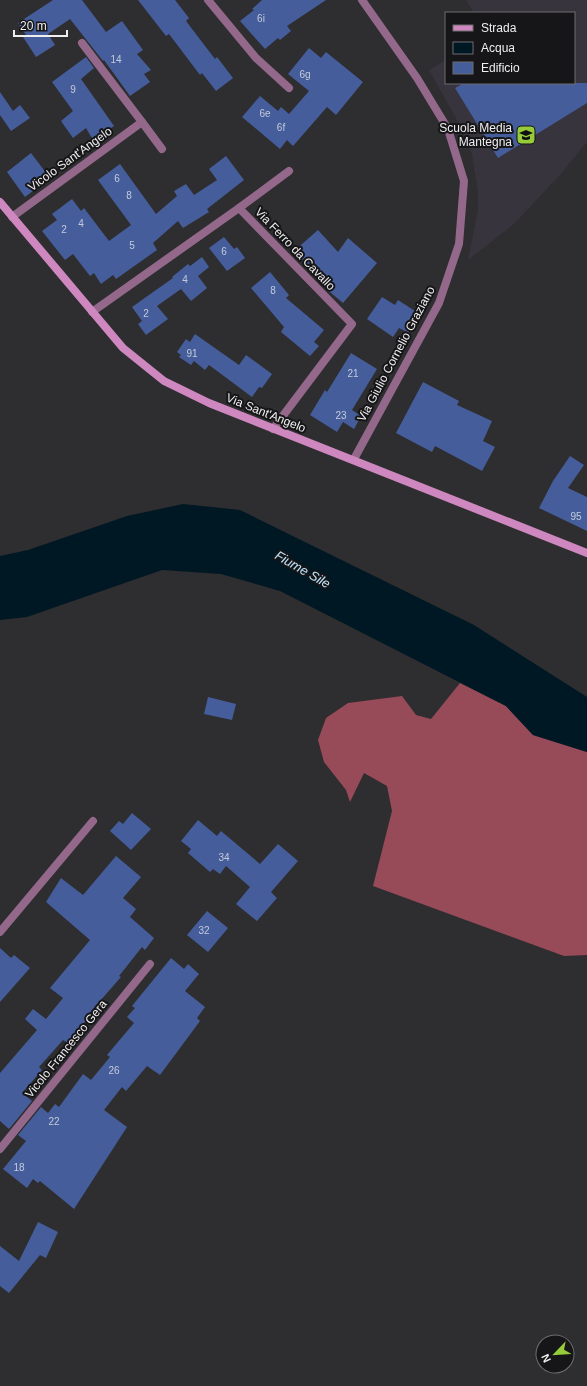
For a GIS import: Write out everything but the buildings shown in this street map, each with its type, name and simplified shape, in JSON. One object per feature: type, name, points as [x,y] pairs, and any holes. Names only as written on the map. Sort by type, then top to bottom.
[{"type":"street","points":[[208,0],[256,58],[289,88]]},
{"type":"street","name":"Via Giulio Cornelio Graziano","points":[[354,460],[438,303],[459,244],[464,181],[448,129],[418,78],[362,0]]},
{"type":"street","points":[[82,43],[162,149]]},
{"type":"street","name":"Vicolo Sant'Angelo","points":[[12,217],[142,122]]},
{"type":"street","points":[[239,208],[289,171]]},
{"type":"street","name":"Via Sant'Angelo","points":[[0,202],[123,348],[164,381],[209,403],[273,429],[587,552]]},
{"type":"street","name":"Via Ferro da Cavallo","points":[[92,312],[239,208],[352,324],[273,429]]},
{"type":"street","points":[[0,932],[93,821]]},
{"type":"street","name":"Vicolo Francesco Gera","points":[[0,1149],[150,964]]},
{"type":"shaded area","name":"Scuola Media Mantegna","points":[[466,0],[587,0],[587,142],[559,176],[514,224],[468,260],[478,210],[478,192],[472,155],[462,129],[429,70],[445,61],[445,84],[575,84],[575,12],[473,12]]},
{"type":"shaded area","points":[[460,683],[506,706],[533,735],[587,752],[587,955],[564,956],[373,886],[392,811],[387,786],[364,773],[350,802],[346,790],[324,762],[318,740],[326,718],[348,703],[402,696],[416,715],[431,719]]},
{"type":"water","name":"Fiume Sile","points":[[183,504],[240,510],[474,625],[587,697],[587,752],[533,735],[506,706],[280,591],[221,574],[162,570],[27,617],[0,620],[0,556],[28,550],[127,516]]},
{"type":"place","name":"Scuola Media Mantegna","points":[[526,135]]}]
